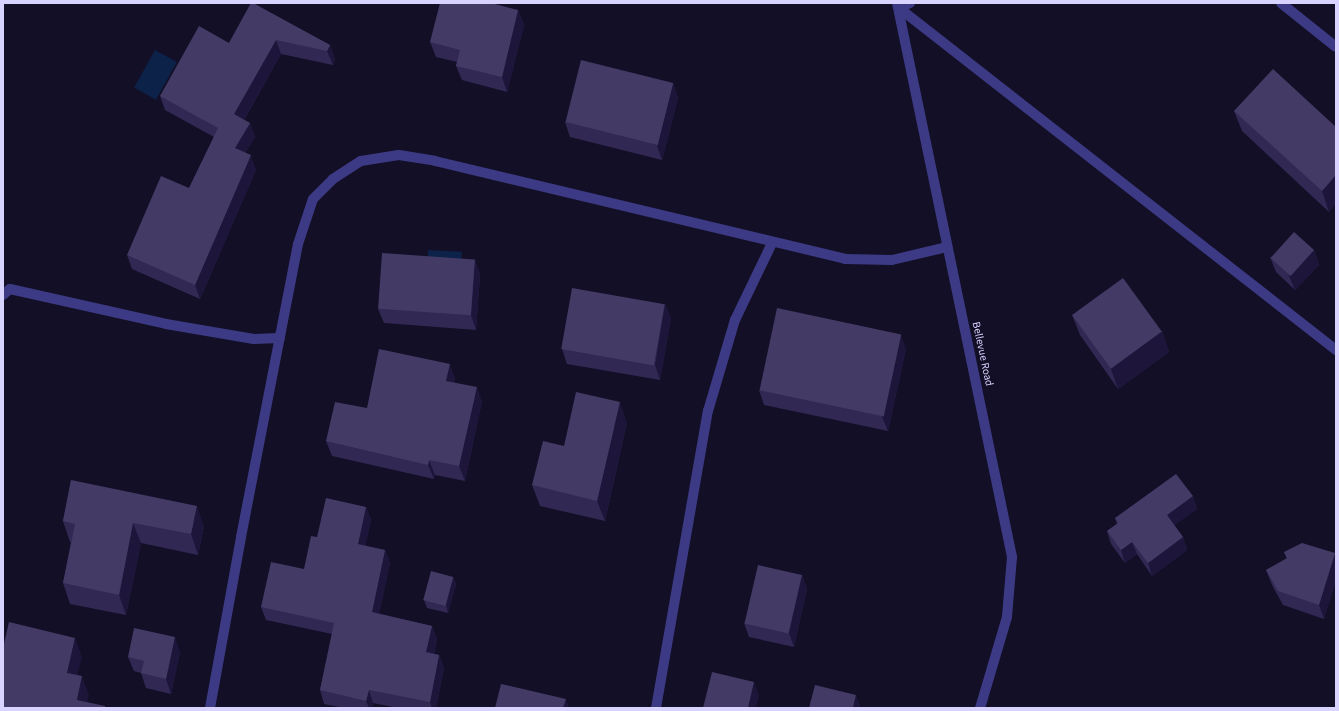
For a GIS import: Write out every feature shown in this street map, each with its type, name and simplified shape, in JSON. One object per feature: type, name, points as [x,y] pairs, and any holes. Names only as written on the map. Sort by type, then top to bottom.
[{"type":"street","points":[[898,5],[910,3]]},
{"type":"street","points":[[1281,3],[1336,46]]},
{"type":"street","points":[[898,5],[1336,350]]},
{"type":"street","name":"Bellevue Road","points":[[898,5],[1012,557],[1007,617],[980,708]]},
{"type":"street","points":[[210,708],[298,244],[313,199],[333,179],[361,161],[399,154],[434,161],[626,205],[772,243],[853,260],[892,260],[947,247]]},
{"type":"street","points":[[656,708],[708,411],[735,320],[772,243]]},
{"type":"street","points":[[3,295],[10,289],[166,324],[254,339],[280,338]]},
{"type":"water","points":[[155,50],[177,62],[156,100],[134,88]]},
{"type":"water","points":[[428,250],[462,252],[461,272],[427,270]]},
{"type":"building","points":[[251,3],[330,45],[327,51],[276,40],[234,114],[250,123],[235,148],[251,155],[195,285],[127,255],[161,176],[189,188],[218,128],[160,96],[199,26],[229,43]]},
{"type":"building","points":[[440,3],[491,3],[518,10],[502,77],[456,66],[460,50],[430,42]]},
{"type":"building","points":[[581,60],[673,83],[658,145],[566,122]]},
{"type":"building","points":[[1273,69],[1336,127],[1336,175],[1322,191],[1234,111]]},
{"type":"building","points":[[1294,232],[1314,250],[1291,276],[1271,258]]},
{"type":"building","points":[[382,253],[475,259],[471,315],[378,309]]},
{"type":"building","points":[[1123,278],[1162,331],[1111,368],[1072,315]]},
{"type":"building","points":[[572,288],[665,304],[654,365],[561,349]]},
{"type":"building","points":[[777,308],[901,334],[884,417],[760,390]]},
{"type":"building","points":[[379,349],[450,364],[446,381],[477,387],[459,466],[429,460],[428,465],[326,441],[335,402],[367,408]]},
{"type":"building","points":[[576,392],[620,402],[597,501],[532,485],[543,441],[564,446]]},
{"type":"building","points":[[1176,474],[1193,496],[1167,515],[1183,537],[1148,563],[1132,542],[1121,550],[1107,531],[1118,523],[1115,518]]},
{"type":"building","points":[[71,480],[197,506],[191,534],[133,523],[119,595],[63,583],[75,524],[63,521]]},
{"type":"building","points":[[326,498],[366,507],[358,544],[385,550],[372,612],[432,626],[426,652],[439,655],[430,702],[369,690],[366,701],[320,690],[334,623],[261,607],[271,562],[304,569],[311,536],[317,537]]},
{"type":"building","points":[[1302,543],[1335,553],[1319,605],[1278,591],[1266,570],[1287,558],[1284,552]]},
{"type":"building","points":[[758,565],[802,575],[788,634],[745,623]]},
{"type":"building","points":[[431,571],[453,577],[445,606],[423,600]]},
{"type":"building","points":[[9,622],[75,638],[67,673],[82,676],[77,700],[105,706],[105,708],[3,708],[3,648]]},
{"type":"building","points":[[134,628],[175,637],[166,679],[141,673],[144,661],[128,657]]},
{"type":"building","points":[[712,672],[754,682],[748,708],[703,708]]},
{"type":"building","points":[[501,684],[566,699],[563,708],[495,708]]},
{"type":"building","points":[[815,685],[856,695],[853,708],[809,708]]}]
